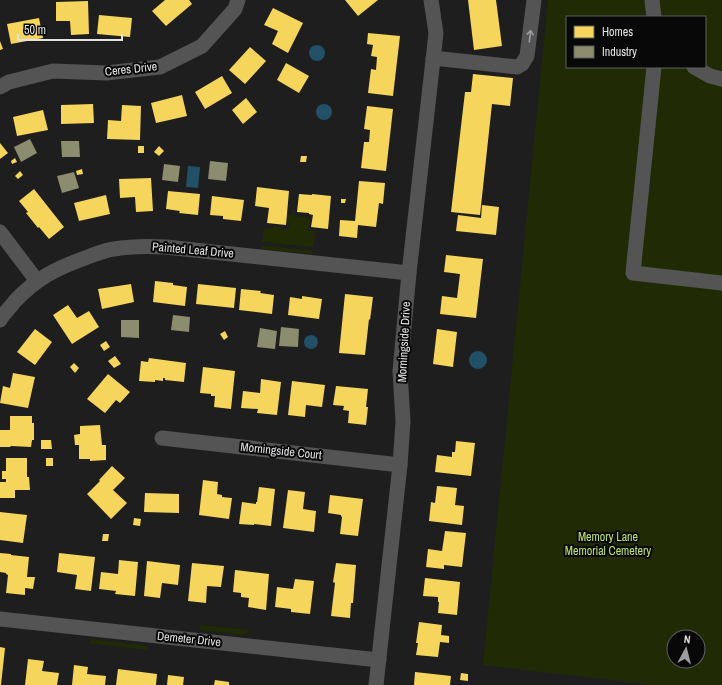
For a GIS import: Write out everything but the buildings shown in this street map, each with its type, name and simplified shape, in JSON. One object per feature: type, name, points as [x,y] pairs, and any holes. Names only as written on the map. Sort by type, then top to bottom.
[{"type":"street","name":"Ceres Drive","points":[[0,87],[9,82],[53,71],[106,73],[160,67],[202,46],[235,9],[238,0]]},
{"type":"street","name":"Morningside Drive","points":[[376,685],[400,465],[403,422],[400,371],[409,273],[436,33],[431,0]]},
{"type":"street","points":[[433,58],[517,67],[522,64],[527,56],[534,0]]},
{"type":"street","points":[[652,0],[654,16]]},
{"type":"street","points":[[654,68],[633,273],[722,283]]},
{"type":"street","points":[[696,68],[710,76],[722,79]]},
{"type":"street","points":[[0,232],[37,281]]},
{"type":"street","name":"Painted Leaf Drive","points":[[0,320],[26,290],[49,273],[91,255],[112,249],[141,246],[166,246],[409,273]]},
{"type":"street","name":"Morningside Court","points":[[162,438],[400,465]]},
{"type":"street","name":"Demeter Drive","points":[[0,619],[379,660]]},
{"type":"green space","name":"Memory Lane Memorial Cemetery","points":[[548,0],[722,0],[722,685],[653,685],[483,665]]},
{"type":"green space","points":[[292,210],[295,210],[295,217],[304,216],[310,219],[308,230],[315,231],[313,247],[262,242],[264,228],[268,229],[277,227],[285,231],[289,228],[289,223],[286,223],[287,215],[292,216]]},
{"type":"green space","points":[[261,245],[313,251],[311,254],[262,249]]},
{"type":"green space","points":[[200,625],[249,630],[247,635],[201,630]]},
{"type":"green space","points":[[91,639],[146,646],[147,650],[89,643]]},
{"type":"water","points":[[317,45],[323,47],[325,53],[323,59],[317,61],[311,59],[309,53],[311,47]]},
{"type":"water","points":[[321,104],[327,104],[332,109],[330,118],[327,120],[321,120],[316,115],[316,109]]},
{"type":"water","points":[[188,166],[200,167],[198,188],[186,187]]},
{"type":"water","points":[[308,335],[314,335],[318,339],[318,345],[314,349],[308,349],[304,345],[304,339]]},
{"type":"water","points":[[478,351],[484,354],[487,360],[484,366],[478,369],[472,366],[469,360],[472,354]]}]
